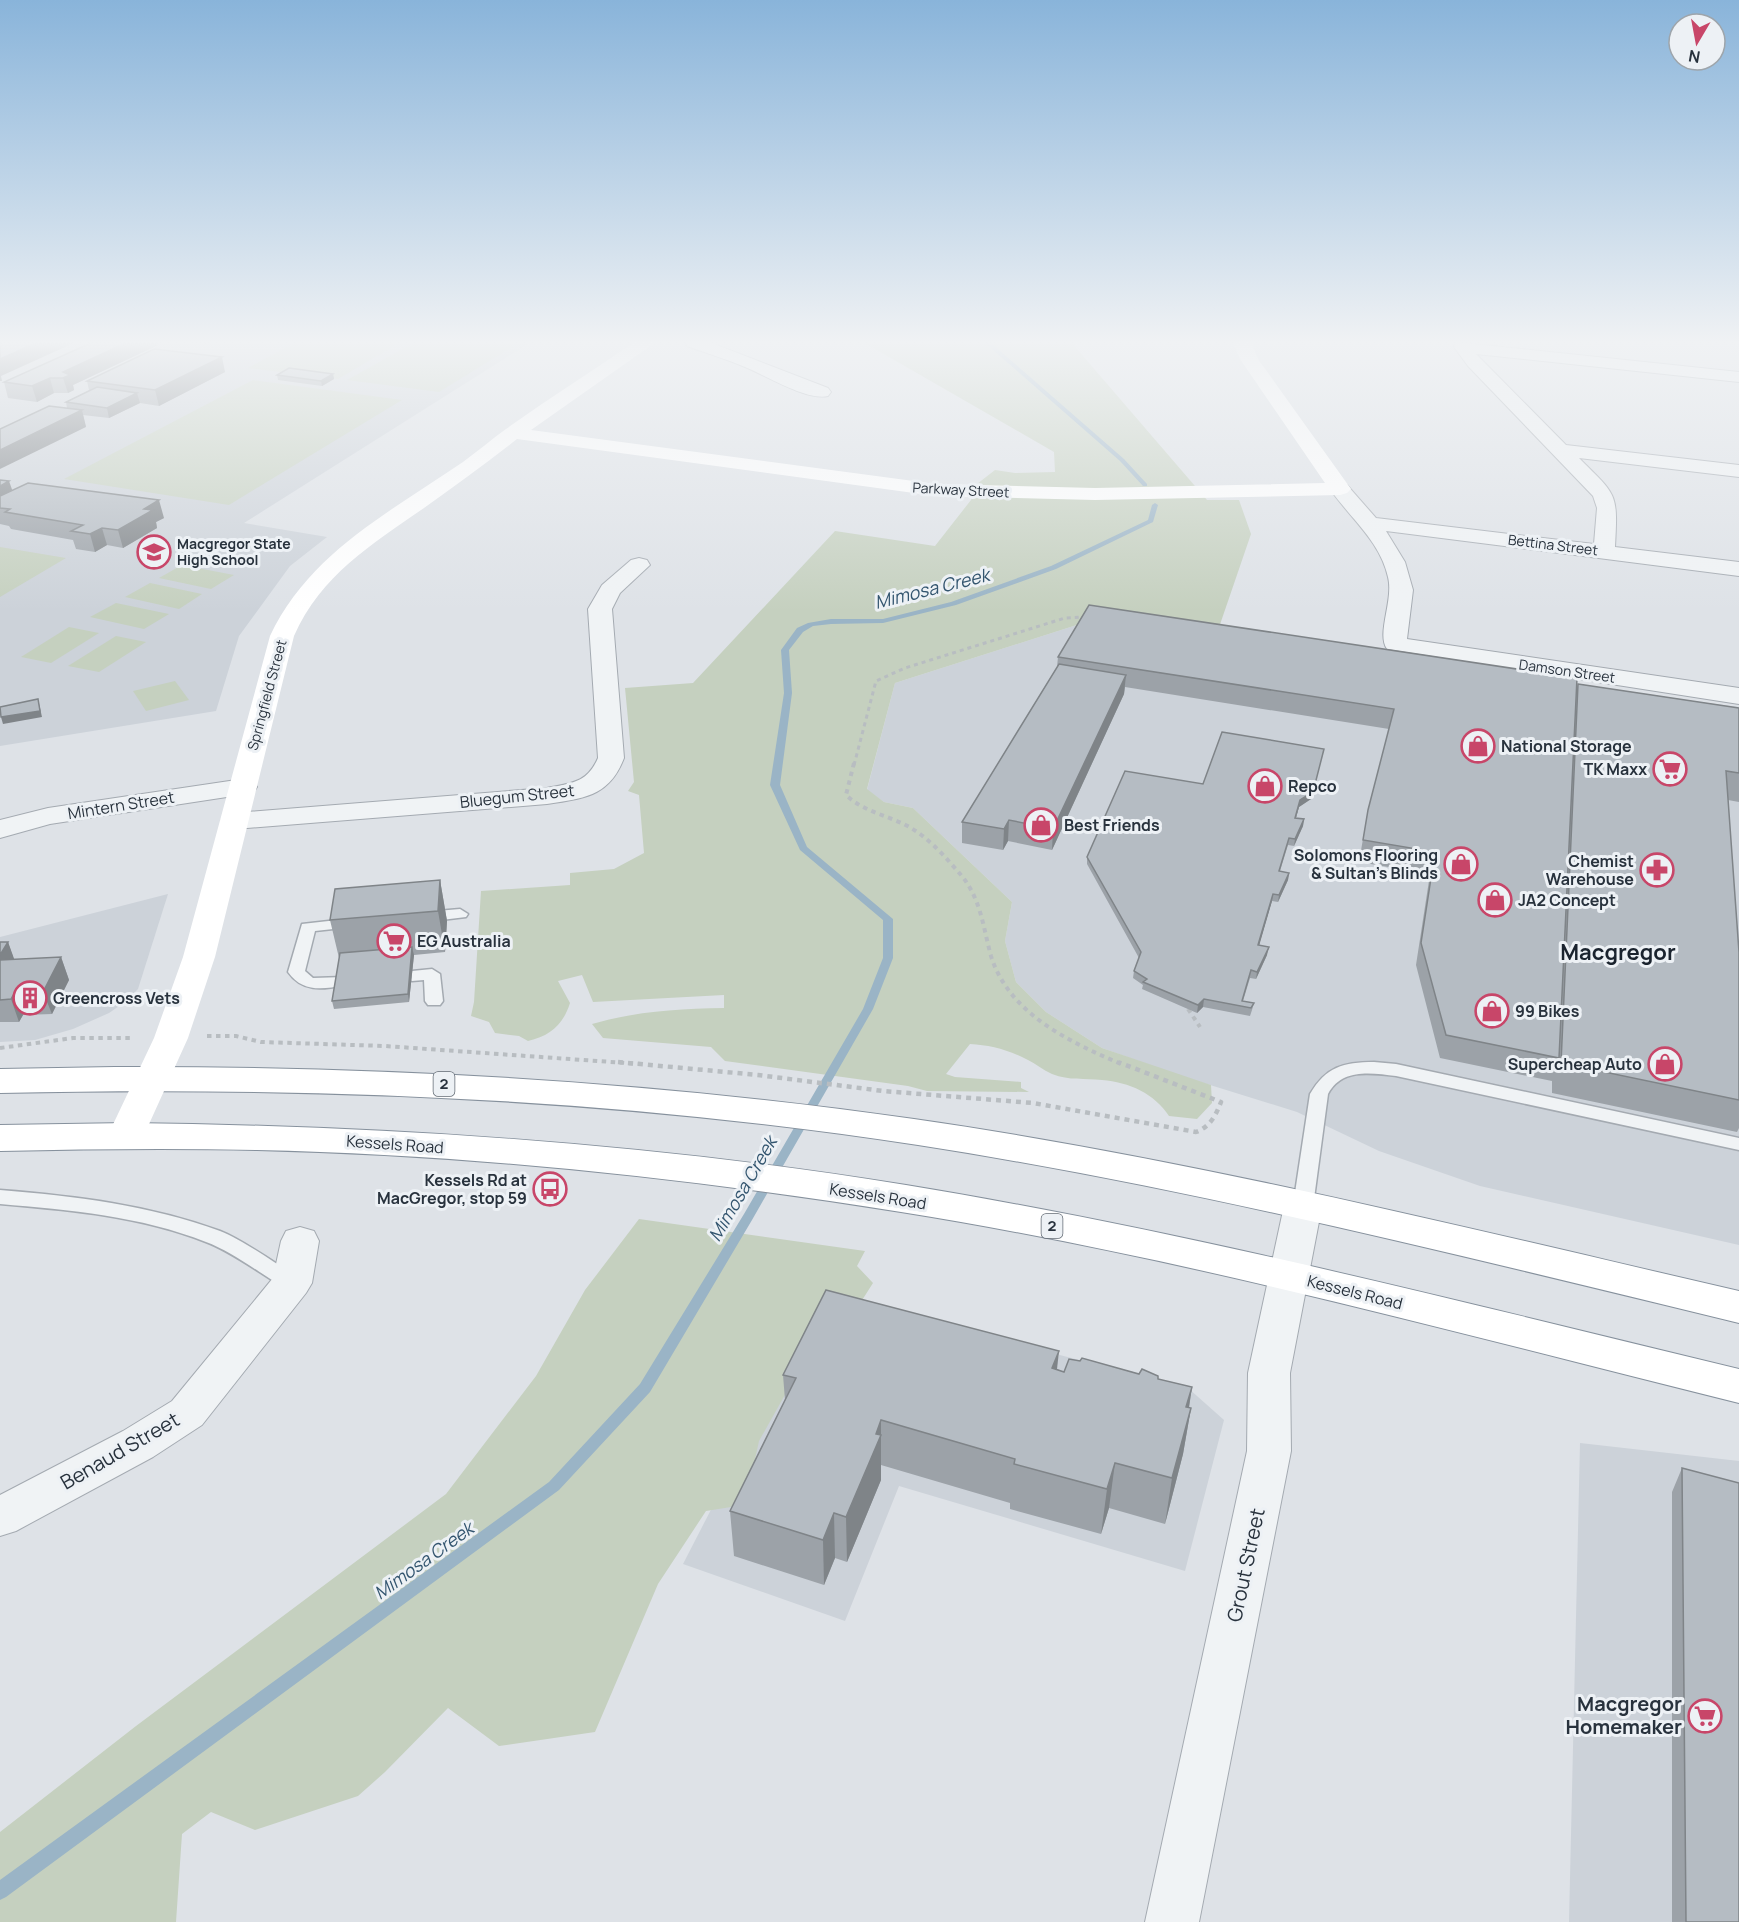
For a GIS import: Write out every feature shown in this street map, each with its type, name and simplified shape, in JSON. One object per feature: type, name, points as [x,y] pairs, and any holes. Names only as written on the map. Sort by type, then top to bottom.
[{"type":"main road","name":"Springfield Street","points":[[127,1135],[171,1038],[199,957],[282,636],[293,612],[316,581],[356,545],[516,432]]},
{"type":"main road","points":[[1300,432],[1340,489]]},
{"type":"main road","name":"Parkway Street","points":[[513,434],[936,490],[1095,494],[1340,489]]},
{"type":"main road","name":"2","points":[[0,1081],[155,1076],[378,1080],[494,1086],[733,1108],[858,1124],[1155,1174],[1739,1307]]},
{"type":"main road","name":"Kessels Road","points":[[0,1138],[127,1135],[339,1141],[550,1155],[814,1185],[1030,1221],[1289,1276],[1739,1386]]},
{"type":"street","points":[[1543,432],[1603,494],[1607,508],[1604,552]]},
{"type":"street","points":[[1561,450],[1739,471]]},
{"type":"street","points":[[1340,489],[1368,524]]},
{"type":"street","name":"Bettina Street","points":[[1368,524],[1403,526],[1739,569]]},
{"type":"street","name":"Damson Street","points":[[1368,524],[1389,552],[1402,590],[1401,609],[1393,631],[1395,644],[1739,696]]},
{"type":"street","name":"Bluegum Street","points":[[235,821],[547,796],[591,787],[606,773],[611,758],[600,609],[610,590],[639,565]]},
{"type":"street","name":"Mintern Street","points":[[0,829],[48,816],[243,788]]},
{"type":"street","name":"Grout Street","points":[[1172,1922],[1269,1451],[1272,1430],[1268,1390],[1269,1375],[1275,1334],[1303,1206]]},
{"type":"street","name":"Benaud Street","points":[[0,1517],[138,1444],[187,1413],[292,1283],[300,1241]]},
{"type":"lane","points":[[414,918],[460,914]]},
{"type":"lane","points":[[338,981],[309,983],[296,972],[308,927],[367,922]]},
{"type":"lane","points":[[412,976],[432,974],[434,1001]]},
{"type":"lane","points":[[1303,1206],[1319,1094],[1324,1082],[1332,1076],[1354,1068],[1396,1070],[1739,1144]]},
{"type":"lane","points":[[0,1197],[85,1204],[145,1216],[215,1237],[292,1283]]},
{"type":"path","points":[[236,1035],[261,1042],[385,1046],[644,1064],[758,1075],[883,1091],[1033,1103],[1196,1132],[1204,1129],[1217,1113],[1221,1102],[1113,1060],[1064,1038],[1024,1007],[1003,984],[996,970],[983,912],[963,879],[912,827],[857,807],[846,795],[876,681],[905,669],[1065,618],[1087,617]]},
{"type":"path","points":[[1188,1010],[1200,1027]]},
{"type":"path","points":[[0,1048],[73,1038],[91,1039]]},
{"type":"shaded area","name":"Macgregor State High School","points":[[0,432],[389,432],[244,523],[327,537],[290,566],[239,636],[216,711],[0,746]]},
{"type":"shaded area","points":[[1083,623],[1739,707],[1739,1245],[1480,1186],[1379,1151],[1297,1112],[1178,1075],[1102,1048],[1046,1012],[1016,982],[1005,941],[1012,902],[913,808],[884,802],[867,790],[895,683]]},
{"type":"shaded area","points":[[168,894],[138,989],[125,1002],[109,1013],[73,1029],[35,1040],[0,1042],[0,937]]},
{"type":"shaded area","points":[[822,1294],[1188,1388],[1224,1420],[1185,1571],[899,1486],[845,1621],[683,1564]]},
{"type":"shaded area","points":[[1580,1443],[1739,1461],[1739,1922],[1569,1922]]},
{"type":"green space","points":[[154,432],[350,432],[229,505],[64,479]]},
{"type":"green space","points":[[1019,432],[1148,432],[1207,500],[1239,500],[1251,534],[1214,642],[1083,623],[895,683],[867,789],[884,802],[913,808],[1012,902],[1005,941],[1016,982],[1046,1012],[1102,1048],[1211,1085],[1212,1103],[1197,1119],[1169,1116],[1149,1095],[1131,1086],[1112,1081],[1059,1076],[1014,1053],[985,1046],[970,1044],[946,1074],[955,1077],[1021,1082],[1021,1088],[1029,1092],[927,1091],[908,1086],[725,1061],[711,1047],[603,1038],[592,1024],[657,1011],[724,1008],[724,995],[593,1002],[582,975],[558,981],[570,1003],[567,1011],[555,1028],[536,1039],[528,1041],[519,1036],[495,1033],[489,1022],[471,1016],[474,1002],[481,891],[570,885],[570,873],[614,869],[644,853],[639,795],[628,791],[634,782],[625,688],[693,683],[835,531],[935,546],[971,500],[977,484],[995,470],[1015,473],[1055,472],[1054,452]]},
{"type":"green space","points":[[0,547],[66,558],[0,597]]},
{"type":"green space","points":[[182,565],[234,575],[211,589],[159,578]]},
{"type":"green space","points":[[150,583],[202,594],[179,609],[125,597]]},
{"type":"green space","points":[[116,603],[169,614],[144,629],[90,617]]},
{"type":"green space","points":[[69,627],[99,633],[51,663],[21,657]]},
{"type":"green space","points":[[116,636],[146,642],[99,672],[68,666]]},
{"type":"green space","points":[[175,681],[189,700],[146,711],[133,691]]},
{"type":"green space","points":[[639,1219],[865,1251],[857,1266],[873,1283],[859,1305],[832,1311],[759,1441],[750,1482],[731,1507],[706,1511],[658,1584],[595,1732],[499,1746],[448,1708],[358,1796],[255,1830],[211,1812],[182,1834],[176,1922],[0,1922],[0,1832],[136,1726],[446,1494],[536,1376],[585,1290]]},
{"type":"building","points":[[0,432],[38,432],[0,450]]},
{"type":"building","points":[[0,480],[9,481],[0,486]]},
{"type":"building","points":[[28,483],[159,500],[144,509],[153,510],[118,530],[102,528],[90,534],[71,531],[83,525],[5,512],[10,509],[0,508],[0,496]]},
{"type":"building","points":[[1089,605],[1577,678],[1559,1058],[1446,1035],[1421,943],[1435,852],[1363,840],[1368,810],[1394,709],[1058,657]]},
{"type":"building","points":[[1059,664],[1126,675],[1053,829],[1009,820],[1004,829],[962,822]]},
{"type":"building","points":[[1578,684],[1739,708],[1739,773],[1726,771],[1739,952],[1739,1100],[1561,1063]]},
{"type":"building","points":[[38,699],[40,711],[1,717],[0,707]]},
{"type":"building","points":[[1222,732],[1324,749],[1313,792],[1300,800],[1295,818],[1304,819],[1295,839],[1289,838],[1279,871],[1289,873],[1279,895],[1273,894],[1258,945],[1269,947],[1257,972],[1251,970],[1242,1001],[1254,1003],[1251,1008],[1204,999],[1198,1005],[1143,982],[1147,979],[1134,971],[1141,952],[1087,857],[1125,771],[1203,784]]},
{"type":"building","points":[[440,880],[438,911],[330,920],[335,889]]},
{"type":"building","points":[[0,942],[8,942],[0,955]]},
{"type":"building","points":[[412,947],[408,994],[332,1001],[340,953]]},
{"type":"building","points":[[61,957],[43,992],[15,992],[11,999],[0,1000],[0,960]]},
{"type":"building","points":[[826,1290],[1059,1351],[1052,1368],[1064,1372],[1069,1359],[1080,1361],[1082,1358],[1139,1374],[1142,1369],[1158,1376],[1158,1379],[1192,1387],[1186,1407],[1191,1408],[1172,1478],[1115,1463],[1107,1489],[1014,1464],[1015,1459],[881,1420],[876,1434],[881,1435],[846,1517],[834,1513],[823,1540],[730,1511],[796,1378],[783,1375]]},
{"type":"building","name":"Macgregor Homemaker","points":[[1682,1468],[1739,1483],[1739,1922],[1686,1922]]},
{"type":"waterway","name":"Mimosa Creek","points":[[1090,432],[1122,460],[1145,485]]},
{"type":"waterway","name":"Mimosa Creek","points":[[0,1891],[554,1486],[645,1388],[748,1217],[868,1009],[888,958],[888,919],[803,848],[775,785],[788,693],[785,650],[798,632],[810,624],[820,622],[874,622],[919,613],[1021,581],[1086,554],[1151,521],[1155,505]]},
{"type":"place","name":"Macgregor State High School","points":[[154,552]]},
{"type":"place","name":"National Storage","points":[[1478,746]]},
{"type":"place","name":"TK Maxx","points":[[1670,769]]},
{"type":"place","name":"Repco","points":[[1265,786]]},
{"type":"place","name":"Best Friends","points":[[1041,825]]},
{"type":"place","name":"Solomons Flooring & Sultan's Blinds","points":[[1461,864]]},
{"type":"place","name":"Chemist Warehouse","points":[[1657,870]]},
{"type":"place","name":"JA2 Concept","points":[[1495,900]]},
{"type":"place","name":"EG Australia","points":[[394,941]]},
{"type":"place","name":"Greencross Vets","points":[[30,998]]},
{"type":"place","name":"99 Bikes","points":[[1492,1011]]},
{"type":"place","name":"Supercheap Auto","points":[[1665,1064]]},
{"type":"place","name":"Kessels Rd at MacGregor, stop 59","points":[[550,1189]]},
{"type":"place","name":"Macgregor Homemaker","points":[[1705,1716]]},
{"type":"district","name":"Macgregor","points":[[1618,952]]}]
